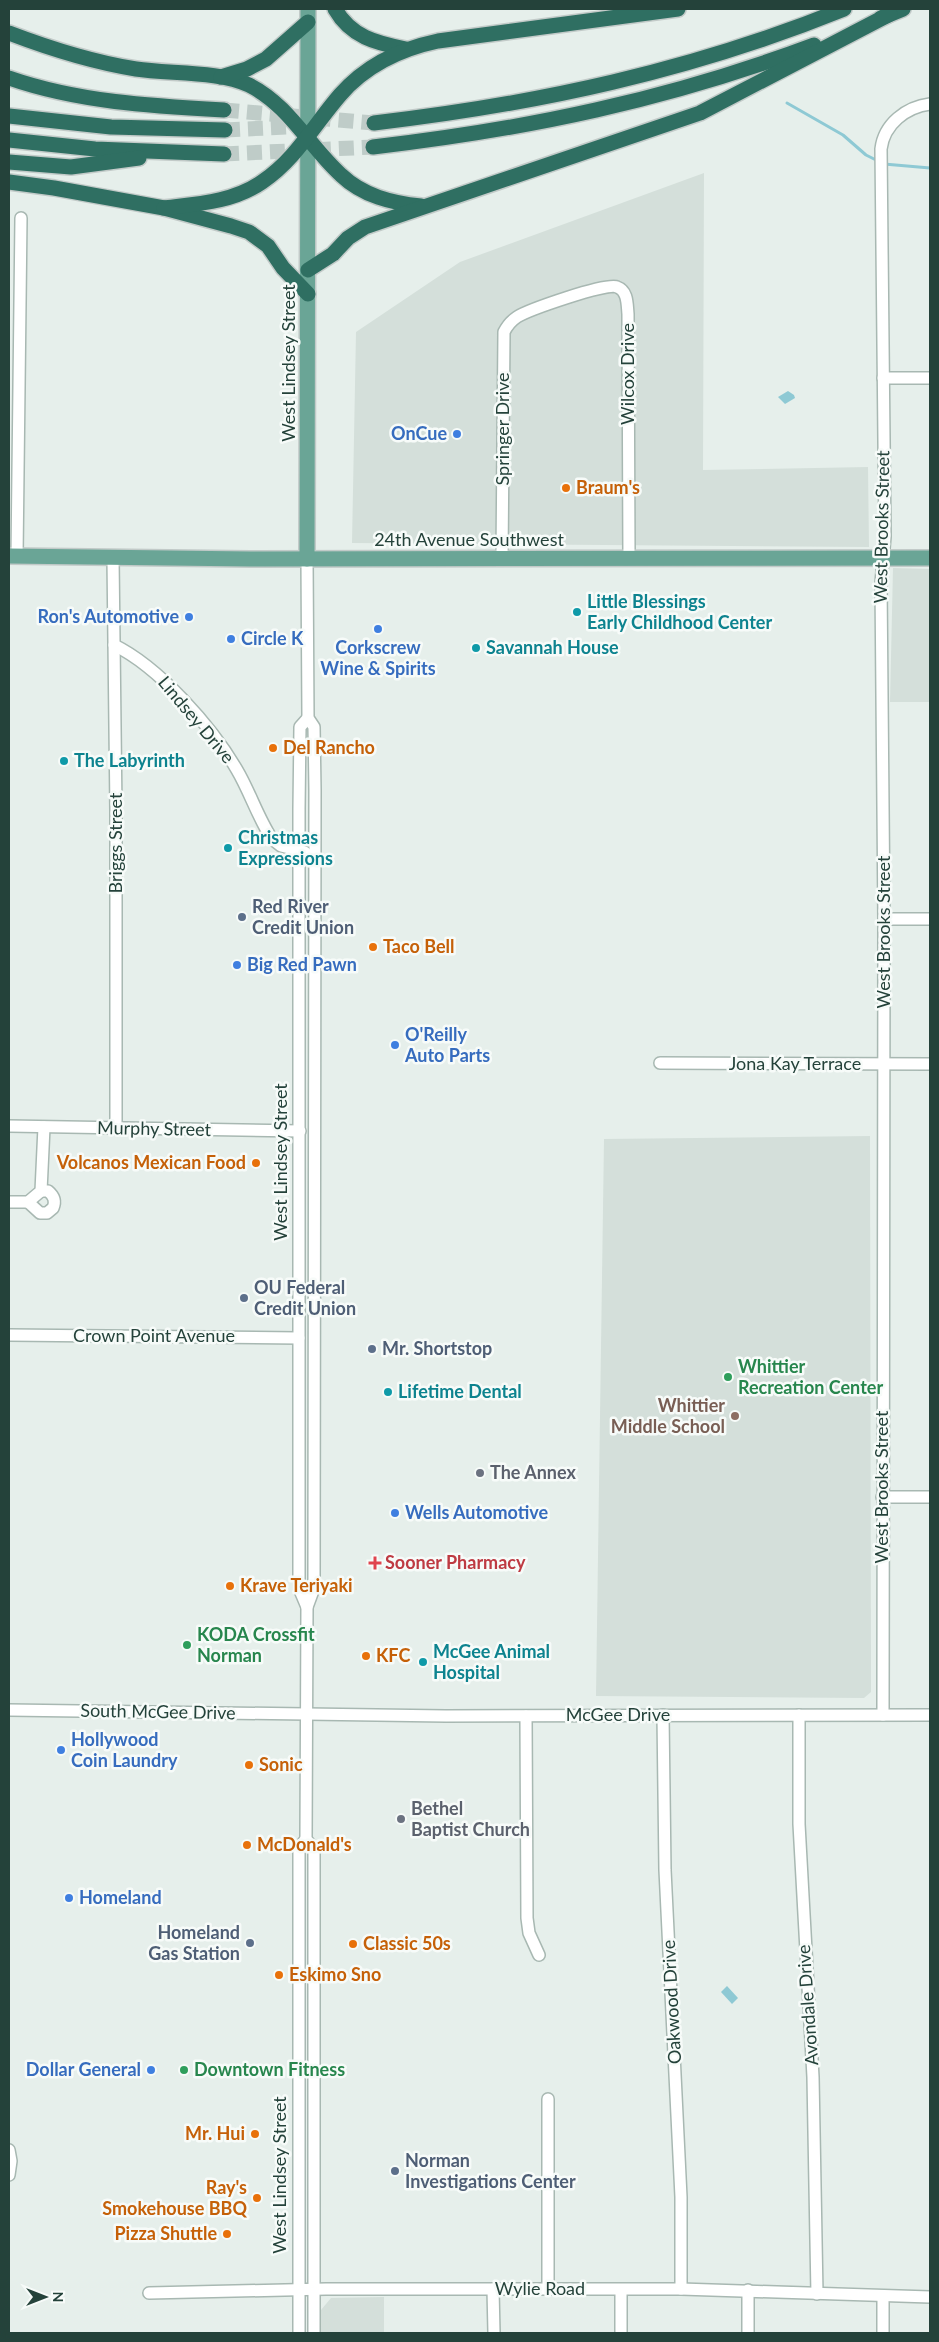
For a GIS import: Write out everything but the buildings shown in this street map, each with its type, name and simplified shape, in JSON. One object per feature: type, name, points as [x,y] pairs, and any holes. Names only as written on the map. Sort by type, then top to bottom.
[{"type":"highway","points":[[335,9],[340,18],[363,38],[372,42],[406,49]]},
{"type":"highway","points":[[164,208],[208,203],[246,191],[274,172],[308,138],[339,95],[351,83],[384,59],[406,49],[438,41],[678,9]]},
{"type":"highway","points":[[374,124],[501,106],[628,80],[729,51],[844,9]]},
{"type":"highway","points":[[373,147],[515,127],[640,101],[742,71],[897,12]]},
{"type":"highway","points":[[308,270],[333,254],[355,233],[425,207],[700,113],[897,12]]},
{"type":"highway","points":[[220,77],[247,69],[266,59],[308,16]]},
{"type":"highway","points":[[9,33],[76,57],[104,64],[220,77],[246,84],[266,95],[308,138],[341,176],[368,193],[396,203],[425,207]]},
{"type":"highway","points":[[9,78],[66,94],[104,100],[224,110]]},
{"type":"highway","points":[[9,116],[111,127],[225,130]]},
{"type":"highway","points":[[9,140],[95,149],[224,154]]},
{"type":"highway","points":[[9,162],[71,167],[175,153]]},
{"type":"highway","points":[[9,182],[54,188],[164,208],[231,226],[260,238],[308,294]]},
{"type":"main road","name":"West Lindsey Street","points":[[308,16],[308,559]]},
{"type":"main road","name":"24th Avenue Southwest","points":[[13,556],[308,559],[930,558]]},
{"type":"street","name":"West Brooks Street","points":[[883,1715],[884,919],[881,624],[884,558],[880,182],[881,149],[886,133],[899,117],[913,108],[930,104]]},
{"type":"street","points":[[13,556],[21,322],[21,218]]},
{"type":"street","name":"Wilcox Drive","points":[[528,312],[605,286],[618,287],[625,294],[628,322],[629,559]]},
{"type":"street","name":"Springer Drive","points":[[502,558],[503,338],[508,325],[517,317],[528,312]]},
{"type":"street","points":[[9,322],[21,322]]},
{"type":"street","points":[[883,378],[930,378]]},
{"type":"street","name":"Briggs Street","points":[[113,558],[116,820],[116,1129]]},
{"type":"street","name":"West Lindsey Street","points":[[306,1607],[314,1588],[315,1461],[315,809],[314,727],[308,718],[308,559]]},
{"type":"street","name":"Lindsey Drive","points":[[114,645],[149,666],[201,721],[236,769],[272,839],[281,846],[315,853]]},
{"type":"street","name":"West Lindsey Street","points":[[299,2333],[299,1848],[306,1839],[306,1607],[299,1588],[299,809],[300,728],[308,718]]},
{"type":"street","points":[[299,809],[315,809]]},
{"type":"street","points":[[884,919],[930,919]]},
{"type":"street","name":"Jona Kay Terrace","points":[[660,1063],[930,1064]]},
{"type":"street","points":[[300,1098],[315,1098]]},
{"type":"street","name":"Murphy Street","points":[[9,1126],[300,1135],[315,1140]]},
{"type":"street","points":[[41,1191],[44,1127]]},
{"type":"street","points":[[9,1202],[28,1202],[41,1191],[48,1191],[54,1198],[53,1208],[47,1213],[40,1213],[28,1202]]},
{"type":"street","name":"Crown Point Avenue","points":[[9,1335],[299,1338]]},
{"type":"street","points":[[299,1423],[315,1422]]},
{"type":"street","points":[[299,1461],[315,1461]]},
{"type":"street","points":[[882,1498],[930,1497]]},
{"type":"street","name":"South McGee Drive","points":[[9,1710],[306,1714]]},
{"type":"street","name":"McGee Drive","points":[[306,1714],[526,1716],[930,1715]]},
{"type":"street","name":"Oakwood Drive","points":[[663,1715],[665,1870],[681,2188],[681,2289]]},
{"type":"street","name":"Avondale Drive","points":[[799,1715],[799,1833],[813,2077],[817,2294]]},
{"type":"street","points":[[526,1716],[527,1918],[529,1933],[539,1955]]},
{"type":"street","name":"West Lindsey Street","points":[[306,1839],[314,1849],[314,2333]]},
{"type":"street","points":[[548,2098],[548,2289]]},
{"type":"street","points":[[9,2150],[9,2175]]},
{"type":"street","points":[[493,2289],[494,2333]]},
{"type":"street","name":"Wylie Road","points":[[149,2293],[299,2290],[681,2289],[748,2290],[883,2297],[930,2297]]},
{"type":"street","points":[[621,2290],[621,2333]]},
{"type":"street","points":[[748,2290],[748,2333]]},
{"type":"street","points":[[883,2297],[883,2333]]},
{"type":"shaded area","points":[[704,173],[703,470],[868,467],[869,547],[352,543],[356,332],[460,262]]},
{"type":"shaded area","points":[[893,568],[930,569],[930,702],[890,702]]},
{"type":"shaded area","name":"Whittier Middle School","points":[[870,1136],[871,1692],[864,1698],[596,1696],[604,1139]]},
{"type":"shaded area","points":[[384,2297],[384,2333],[321,2333],[321,2310],[331,2298]]},
{"type":"water","points":[[788,391],[795,398],[785,404],[778,397]]},
{"type":"water","points":[[727,1986],[738,1998],[732,2004],[721,1992]]},
{"type":"waterway","points":[[787,103],[843,135],[866,155],[878,161]]},
{"type":"waterway","points":[[884,164],[930,168]]},
{"type":"tunnel","points":[[224,110],[374,123]]},
{"type":"tunnel","points":[[225,130],[308,126]]},
{"type":"tunnel","points":[[224,154],[373,147]]},
{"type":"place","name":"OnCue","points":[[457,434]]},
{"type":"place","name":"Braum's","points":[[566,488]]},
{"type":"place","name":"Little Blessings Early Childhood Center","points":[[577,612]]},
{"type":"place","name":"Ron's Automotive","points":[[189,617]]},
{"type":"place","name":"Corkscrew Wine & Spirits","points":[[378,629]]},
{"type":"place","name":"Circle K","points":[[231,639]]},
{"type":"place","name":"Savannah House","points":[[476,648]]},
{"type":"place","name":"Del Rancho","points":[[273,748]]},
{"type":"place","name":"The Labyrinth","points":[[64,761]]},
{"type":"place","name":"Christmas Expressions","points":[[228,848]]},
{"type":"place","name":"Red River Credit Union","points":[[242,917]]},
{"type":"place","name":"Taco Bell","points":[[373,947]]},
{"type":"place","name":"Big Red Pawn","points":[[237,965]]},
{"type":"place","name":"O'Reilly Auto Parts","points":[[395,1045]]},
{"type":"place","name":"Volcanos Mexican Food","points":[[256,1163]]},
{"type":"place","name":"OU Federal Credit Union","points":[[244,1298]]},
{"type":"place","name":"Mr. Shortstop","points":[[372,1349]]},
{"type":"place","name":"Whittier Recreation Center","points":[[728,1377]]},
{"type":"place","name":"Lifetime Dental","points":[[388,1392]]},
{"type":"place","name":"Whittier Middle School","points":[[735,1416]]},
{"type":"place","name":"The Annex","points":[[480,1473]]},
{"type":"place","name":"Wells Automotive","points":[[395,1513]]},
{"type":"place","name":"Sooner Pharmacy","points":[[375,1563]]},
{"type":"place","name":"Krave Teriyaki","points":[[230,1586]]},
{"type":"place","name":"KODA Crossfit Norman","points":[[187,1645]]},
{"type":"place","name":"KFC","points":[[366,1656]]},
{"type":"place","name":"McGee Animal Hospital","points":[[423,1662]]},
{"type":"place","name":"Hollywood Coin Laundry","points":[[61,1750]]},
{"type":"place","name":"Sonic","points":[[249,1765]]},
{"type":"place","name":"Bethel Baptist Church","points":[[401,1819]]},
{"type":"place","name":"McDonald's","points":[[247,1845]]},
{"type":"place","name":"Homeland","points":[[69,1898]]},
{"type":"place","name":"Homeland Gas Station","points":[[250,1943]]},
{"type":"place","name":"Classic 50s","points":[[353,1944]]},
{"type":"place","name":"Eskimo Sno","points":[[279,1975]]},
{"type":"place","name":"Dollar General","points":[[151,2070]]},
{"type":"place","name":"Downtown Fitness","points":[[184,2070]]},
{"type":"place","name":"Mr. Hui","points":[[255,2134]]},
{"type":"place","name":"Norman Investigations Center","points":[[395,2171]]},
{"type":"place","name":"Ray's Smokehouse BBQ","points":[[257,2198]]},
{"type":"place","name":"Pizza Shuttle","points":[[227,2234]]}]
